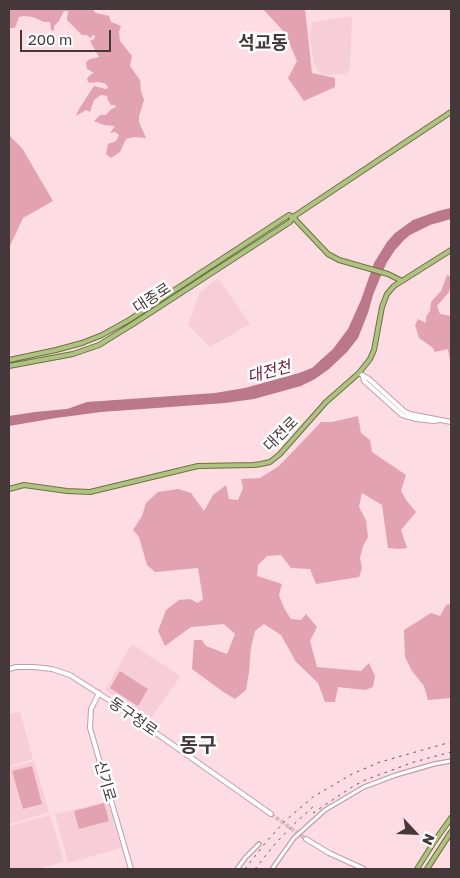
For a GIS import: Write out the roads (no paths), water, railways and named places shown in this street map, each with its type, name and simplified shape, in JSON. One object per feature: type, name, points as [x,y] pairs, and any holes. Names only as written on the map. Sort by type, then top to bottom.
[{"type":"main road","name":"대종로","points":[[9,366],[73,354],[99,345],[290,222],[292,218],[449,113]]},
{"type":"main road","name":"대종로","points":[[9,360],[56,350],[102,335],[129,320],[289,215],[292,218]]},
{"type":"main road","points":[[292,218],[328,254],[339,260],[388,274],[402,281]]},
{"type":"main road","name":"대전로","points":[[9,488],[24,485],[67,492],[90,492],[198,466],[254,465],[270,462],[286,448],[326,402],[361,374],[374,350],[382,307],[387,294],[394,286],[451,250]]},
{"type":"main road","points":[[361,374],[364,381],[402,415],[416,419],[451,422]]},
{"type":"main road","name":"동구청로","points":[[9,669],[34,667],[52,669],[70,675],[99,693],[271,814]]},
{"type":"main road","name":"신기로","points":[[99,693],[91,709],[90,728],[131,869]]},
{"type":"main road","points":[[417,869],[451,818]]},
{"type":"main road","points":[[428,869],[451,832]]},
{"type":"main road","points":[[306,838],[329,853],[364,869]]},
{"type":"street","points":[[449,113],[451,119]]},
{"type":"street","points":[[272,869],[294,838],[325,810],[364,787],[402,773],[451,761]]},
{"type":"street","points":[[237,869],[259,844]]},
{"type":"tunnel","points":[[271,814],[306,839]]},
{"type":"railway","points":[[245,869],[286,820],[313,797],[352,774],[380,762],[451,742]]},
{"type":"railway","points":[[313,813],[365,780],[414,762],[451,752]]},
{"type":"railway","points":[[255,869],[274,845],[316,804]]},
{"type":"district","name":"석교동","points":[[263,43]]},
{"type":"district","name":"동구","points":[[198,746]]},
{"type":"water label","name":"대전천","points":[[269,372]]}]
